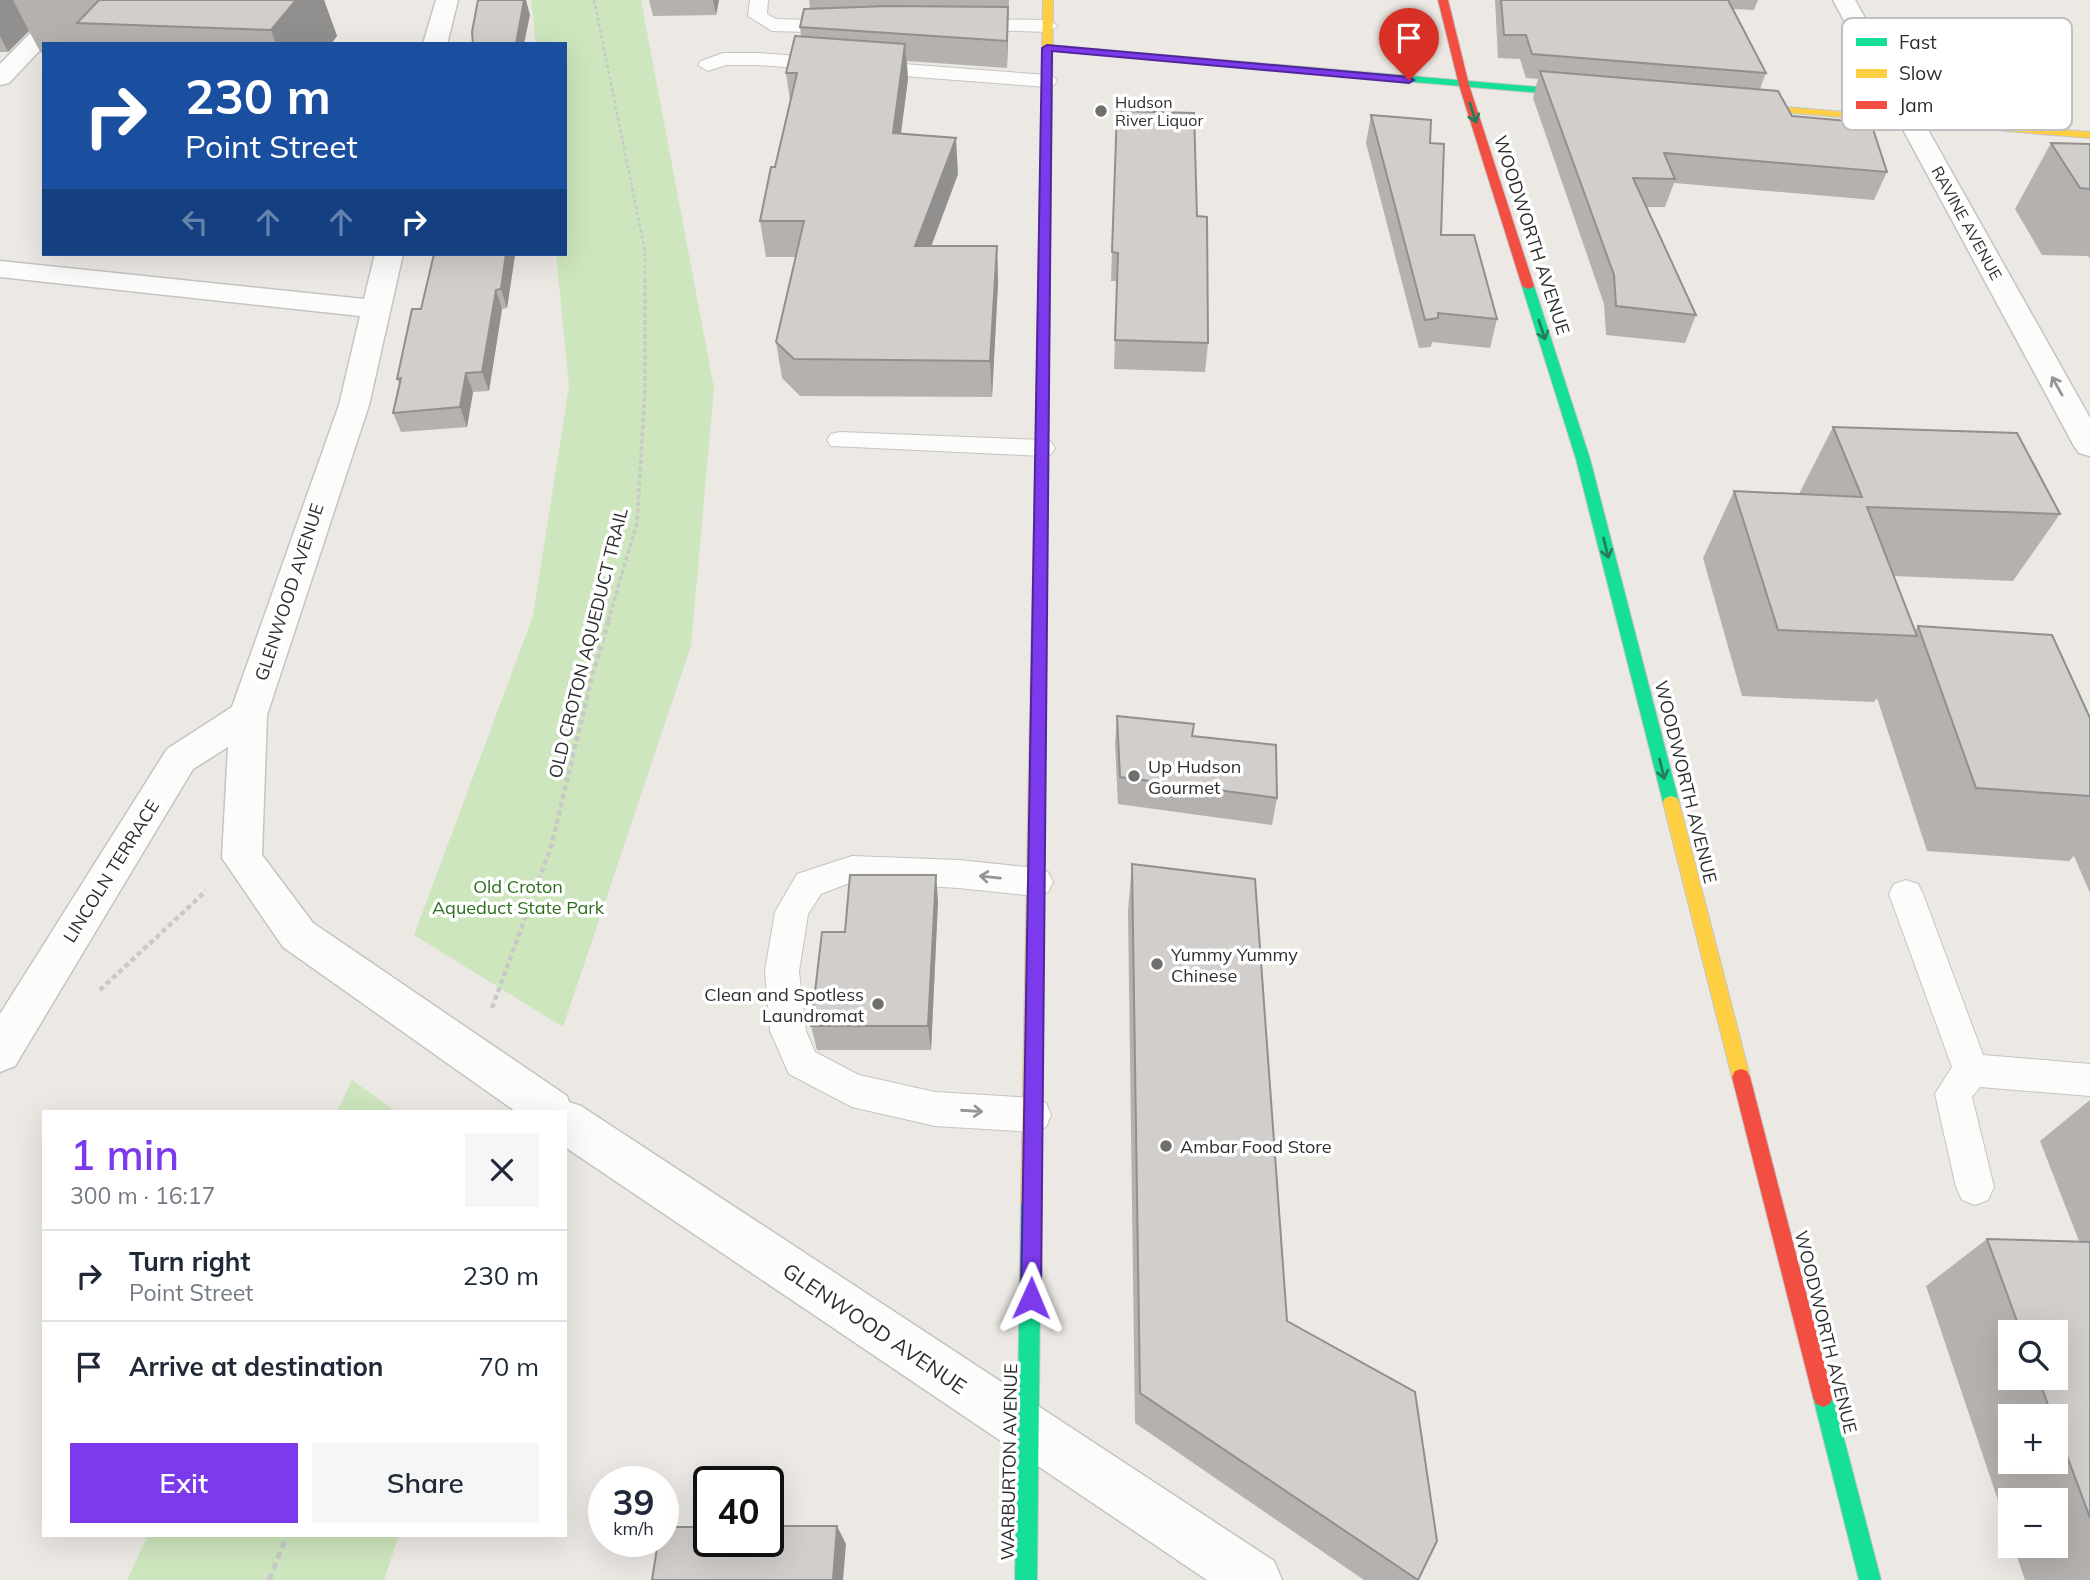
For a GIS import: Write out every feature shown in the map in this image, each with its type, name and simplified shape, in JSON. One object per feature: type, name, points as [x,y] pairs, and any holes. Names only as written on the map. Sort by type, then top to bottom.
[{"type":"street","points":[[0,78],[76,0]]},
{"type":"street","points":[[436,42],[447,0]]},
{"type":"street","name":"WARBURTON AVENUE","points":[[1026,1580],[1048,0]]},
{"type":"street","name":"WOODWORTH AVENUE","points":[[1443,0],[1464,85],[1583,459],[1870,1580]]},
{"type":"street","name":"RAVINE AVENUE","points":[[1844,0],[1854,18]]},
{"type":"street","points":[[1047,48],[1600,96]]},
{"type":"street","points":[[1721,105],[1842,115]]},
{"type":"street","name":"RAVINE AVENUE","points":[[1916,130],[2090,446]]},
{"type":"street","points":[[2030,130],[2090,135]]},
{"type":"street","name":"GLENWOOD AVENUE","points":[[242,858],[248,715],[354,405],[388,256]]},
{"type":"street","points":[[0,269],[376,309]]},
{"type":"street","name":"LINCOLN TERRACE","points":[[0,1052],[180,759],[248,715]]},
{"type":"street","points":[[242,858],[298,935],[550,1110]]},
{"type":"street","name":"GLENWOOD AVENUE","points":[[567,1122],[1255,1580]]},
{"type":"lane","points":[[759,0],[757,16],[772,25],[867,26]]},
{"type":"lane","points":[[942,24],[1048,26]]},
{"type":"lane","points":[[708,65],[723,59],[758,58],[1047,81]]},
{"type":"lane","points":[[840,440],[1042,448]]},
{"type":"lane","points":[[1033,1115],[935,1109],[852,1090],[802,1063],[788,1031],[782,971],[792,912],[809,884],[852,869],[1036,882]]},
{"type":"lane","points":[[1906,894],[1971,1070]]},
{"type":"lane","points":[[1971,1070],[2090,1080]]},
{"type":"lane","points":[[1971,1070],[1953,1094],[1975,1187]]},
{"type":"path","name":"OLD CROTON AQUEDUCT TRAIL","points":[[474,1057],[551,847],[592,676],[637,523],[645,390],[645,251],[594,0]]},
{"type":"path","points":[[91,999],[242,858]]},
{"type":"path","points":[[269,1580],[286,1537]]},
{"type":"green space","name":"Old Croton Aqueduct State Park","points":[[531,0],[641,0],[714,388],[691,646],[563,1027],[414,935],[533,616],[569,386],[556,256],[567,256],[567,42],[536,42]]},
{"type":"green space","points":[[352,1080],[394,1110],[337,1110]]},
{"type":"green space","points":[[147,1537],[398,1537],[384,1580],[127,1580]]},
{"type":"building","points":[[99,0],[296,0],[271,30],[77,23]]},
{"type":"building","points":[[478,0],[524,0],[516,42],[473,42]]},
{"type":"building","points":[[1501,0],[1728,0],[1766,73],[1532,54],[1526,35],[1504,35]]},
{"type":"building","points":[[888,6],[1008,7],[1007,41],[800,27],[804,9]]},
{"type":"building","points":[[795,36],[905,44],[893,133],[956,138],[915,246],[997,246],[990,361],[794,359],[776,342],[804,221],[760,221],[771,167],[775,167],[797,73],[786,73]]},
{"type":"building","points":[[1540,71],[1778,91],[1792,116],[1842,120],[1842,130],[1873,130],[1887,172],[1664,153],[1675,179],[1633,178],[1696,315],[1616,306],[1614,275]]},
{"type":"building","points":[[1117,111],[1194,113],[1197,216],[1207,217],[1208,343],[1115,340],[1118,253],[1112,252]]},
{"type":"building","points":[[1371,115],[1431,120],[1430,143],[1444,144],[1441,235],[1474,235],[1497,319],[1438,313],[1438,318],[1425,320]]},
{"type":"building","points":[[2051,143],[2090,144],[2090,189],[2080,188]]},
{"type":"building","points":[[434,256],[506,256],[501,289],[496,290],[482,372],[466,373],[460,407],[393,413],[401,378],[397,379],[412,309],[421,309]]},
{"type":"building","points":[[1833,427],[2017,433],[2060,514],[1867,507],[1917,636],[1778,630],[1734,491],[1862,497]]},
{"type":"building","points":[[1918,626],[2052,635],[2090,718],[2090,796],[1976,788]]},
{"type":"building","points":[[1117,716],[1194,724],[1192,736],[1276,745],[1277,798],[1120,777]]},
{"type":"building","points":[[1132,864],[1255,879],[1287,1321],[1415,1392],[1437,1541],[1418,1580],[1140,1393]]},
{"type":"building","name":"Clean and Spotless Laundromat","points":[[850,875],[936,875],[928,1026],[811,1026],[822,932],[845,932]]},
{"type":"building","points":[[1987,1239],[2090,1242],[2090,1518],[2068,1458],[2068,1404],[2048,1404],[2043,1390],[2068,1390],[2068,1320],[2017,1320]]},
{"type":"building","points":[[784,1526],[837,1526],[833,1580],[652,1580],[656,1557],[679,1557],[679,1527],[693,1527],[693,1557],[784,1557]]},
{"type":"traffic: fast","points":[[1047,48],[1586,94]]},
{"type":"traffic: fast","points":[[1528,286],[1583,459],[1671,802]]},
{"type":"traffic: fast","points":[[1026,1580],[1031,1203]]},
{"type":"traffic: fast","points":[[1823,1397],[1870,1580]]},
{"type":"traffic: slow","points":[[1042,430],[1048,0]]},
{"type":"traffic: slow","points":[[1736,106],[1842,115]]},
{"type":"traffic: slow","points":[[2029,130],[2090,135]]},
{"type":"traffic: slow","points":[[1031,1203],[1037,764]]},
{"type":"traffic: slow","points":[[1671,802],[1741,1077]]},
{"type":"traffic: jam","points":[[1443,0],[1464,85],[1528,286]]},
{"type":"traffic: jam","points":[[1037,764],[1042,430]]},
{"type":"traffic: jam","points":[[1741,1077],[1823,1397]]},
{"type":"place","name":"Hudson River Liquor","points":[[1101,111]]},
{"type":"place","name":"Up Hudson Gourmet","points":[[1134,776]]},
{"type":"place","name":"Yummy Yummy Chinese","points":[[1157,964]]},
{"type":"place","name":"Clean and Spotless Laundromat","points":[[878,1004]]},
{"type":"place","name":"Ambar Food Store","points":[[1166,1146]]},
{"type":"route","points":[[1031,1298],[1047,48],[1409,80]]}]
